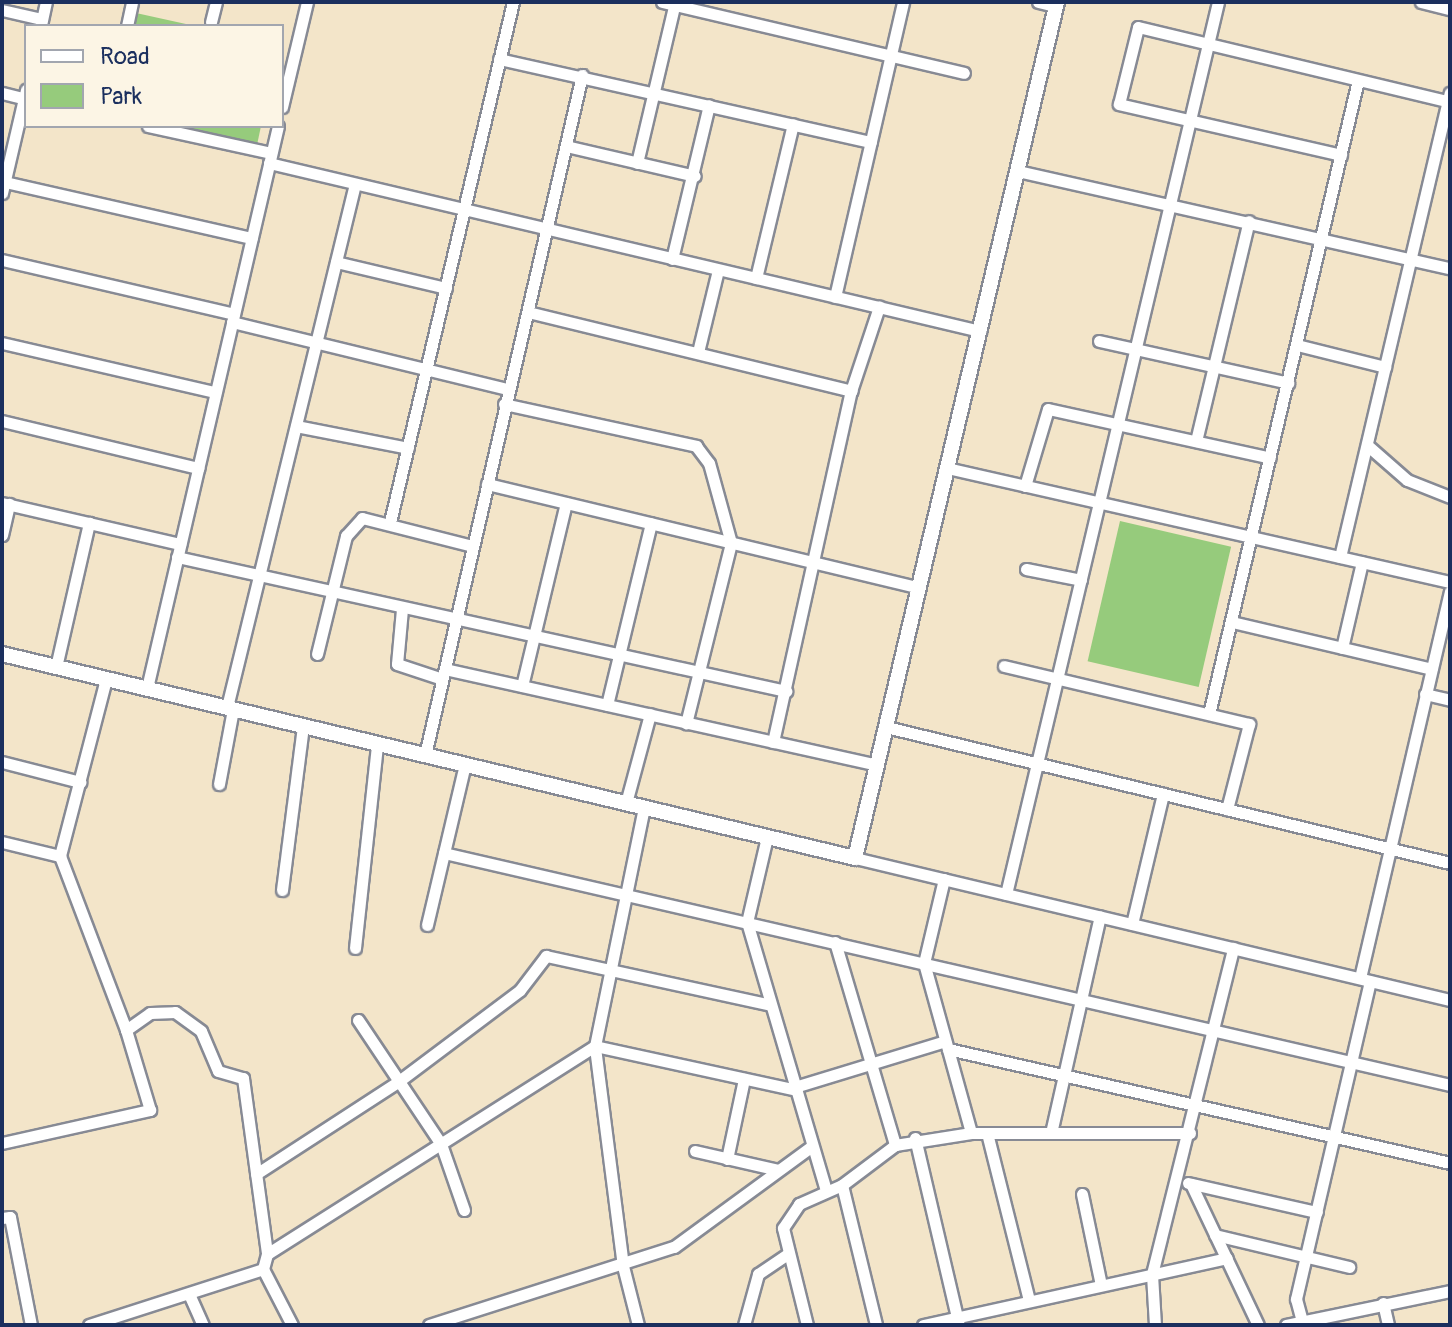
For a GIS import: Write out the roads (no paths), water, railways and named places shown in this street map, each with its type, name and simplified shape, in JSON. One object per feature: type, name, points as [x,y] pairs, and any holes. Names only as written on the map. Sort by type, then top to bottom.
[{"type":"street","points":[[2,10],[42,23],[46,2]]},
{"type":"street","points":[[127,24],[132,2]]},
{"type":"street","points":[[211,22],[216,2]]},
{"type":"street","points":[[284,99],[307,2]]},
{"type":"street","points":[[390,522],[513,2]]},
{"type":"street","points":[[835,297],[903,2]]},
{"type":"street","points":[[855,858],[1057,4],[1038,2]]},
{"type":"street","points":[[1006,894],[1218,2]]},
{"type":"street","points":[[1421,2],[1450,9]]},
{"type":"street","points":[[637,163],[670,3],[964,73]]},
{"type":"street","points":[[1340,557],[1449,99],[1138,27],[1118,99],[1190,121],[1341,155]]},
{"type":"street","points":[[499,59],[582,75],[871,142]]},
{"type":"street","points":[[425,755],[507,389],[528,312],[582,75]]},
{"type":"street","points":[[1209,714],[1358,80]]},
{"type":"street","points":[[2,93],[24,96]]},
{"type":"street","points":[[24,100],[3,188],[252,238]]},
{"type":"street","points":[[672,259],[695,176],[709,105]]},
{"type":"street","points":[[756,278],[793,124]]},
{"type":"street","points":[[156,128],[355,184],[980,331]]},
{"type":"street","points":[[147,688],[278,128]]},
{"type":"street","points":[[566,146],[695,176]]},
{"type":"street","points":[[1018,171],[1450,268]]},
{"type":"street","points":[[219,784],[230,708],[259,575],[355,184]]},
{"type":"street","points":[[1196,441],[1249,221]]},
{"type":"street","points":[[2,260],[507,389]]},
{"type":"street","points":[[336,262],[446,288]]},
{"type":"street","points":[[698,352],[718,270]]},
{"type":"street","points":[[773,742],[851,391],[879,307]]},
{"type":"street","points":[[528,312],[851,391]]},
{"type":"street","points":[[1099,341],[1288,383]]},
{"type":"street","points":[[2,343],[215,392]]},
{"type":"street","points":[[1297,345],[1385,367]]},
{"type":"street","points":[[504,404],[696,446],[709,463],[731,543],[686,723]]},
{"type":"street","points":[[1025,486],[1048,409],[1270,458]]},
{"type":"street","points":[[2,421],[198,468]]},
{"type":"street","points":[[296,426],[408,448]]},
{"type":"street","points":[[1367,445],[1407,480],[1450,497]]},
{"type":"street","points":[[947,468],[1450,582]]},
{"type":"street","points":[[487,484],[919,588]]},
{"type":"street","points":[[522,686],[566,503]]},
{"type":"street","points":[[2,535],[5,504],[180,544]]},
{"type":"street","points":[[317,654],[353,525],[362,518],[390,522],[473,546]]},
{"type":"street","points":[[56,667],[89,523]]},
{"type":"street","points":[[607,705],[651,523]]},
{"type":"street","points":[[177,557],[334,595],[456,618],[786,691]]},
{"type":"street","points":[[1342,648],[1362,562]]},
{"type":"street","points":[[1026,569],[1081,580]]},
{"type":"street","points":[[1302,1323],[1296,1299],[1351,1062],[1390,849],[1450,591]]},
{"type":"street","points":[[402,609],[397,664],[522,686],[877,765]]},
{"type":"street","points":[[1232,622],[1432,669]]},
{"type":"street","points":[[2,654],[1450,1000]]},
{"type":"street","points":[[1004,666],[1249,724],[1227,809]]},
{"type":"street","points":[[2,1143],[150,1110],[126,1030],[60,856],[106,679]]},
{"type":"street","points":[[1425,694],[1450,700]]},
{"type":"street","points":[[626,803],[650,714]]},
{"type":"street","points":[[282,890],[303,726]]},
{"type":"street","points":[[886,727],[1450,863]]},
{"type":"street","points":[[355,948],[377,744]]},
{"type":"street","points":[[2,762],[80,782]]},
{"type":"street","points":[[427,925],[465,764]]},
{"type":"street","points":[[1132,924],[1163,794]]},
{"type":"street","points":[[638,1325],[623,1266],[595,1046],[607,967],[644,807]]},
{"type":"street","points":[[767,837],[747,922],[826,1191]]},
{"type":"street","points":[[2,842],[60,856]]},
{"type":"street","points":[[444,853],[1450,1085]]},
{"type":"street","points":[[944,879],[924,963],[971,1133]]},
{"type":"street","points":[[1051,1133],[1100,916]]},
{"type":"street","points":[[835,942],[895,1145]]},
{"type":"street","points":[[1155,1325],[1152,1274],[1185,1183],[1190,1133],[1233,948]]},
{"type":"street","points":[[256,1174],[399,1081],[520,990],[546,956],[771,1005]]},
{"type":"street","points":[[126,1030],[150,1013],[175,1012],[201,1031],[218,1071],[243,1078],[267,1254],[263,1269],[292,1325]]},
{"type":"street","points":[[358,1020],[441,1144],[464,1210]]},
{"type":"street","points":[[267,1254],[595,1046],[796,1089],[872,1063],[946,1045],[1064,1076],[1450,1163]]},
{"type":"street","points":[[727,1159],[744,1079]]},
{"type":"street","points":[[807,1325],[783,1228],[799,1204],[842,1185],[895,1145],[915,1138],[971,1133],[1190,1133]]},
{"type":"street","points":[[987,1133],[1029,1300]]},
{"type":"street","points":[[915,1138],[958,1320]]},
{"type":"street","points":[[429,1325],[623,1266],[674,1247],[812,1146]]},
{"type":"street","points":[[695,1151],[778,1170]]},
{"type":"street","points":[[1185,1183],[1317,1212]]},
{"type":"street","points":[[1185,1183],[1227,1258],[1258,1325]]},
{"type":"street","points":[[842,1185],[876,1325]]},
{"type":"street","points":[[1082,1194],[1101,1285]]},
{"type":"street","points":[[2,1218],[10,1217],[31,1325]]},
{"type":"street","points":[[1215,1235],[1349,1267]]},
{"type":"street","points":[[744,1325],[758,1274],[789,1253]]},
{"type":"street","points":[[923,1325],[958,1320],[1029,1300],[1227,1258]]},
{"type":"street","points":[[89,1325],[118,1319],[263,1269]]},
{"type":"street","points":[[1286,1325],[1450,1291]]},
{"type":"street","points":[[189,1294],[203,1325]]},
{"type":"street","points":[[1383,1303],[1388,1325]]}]
